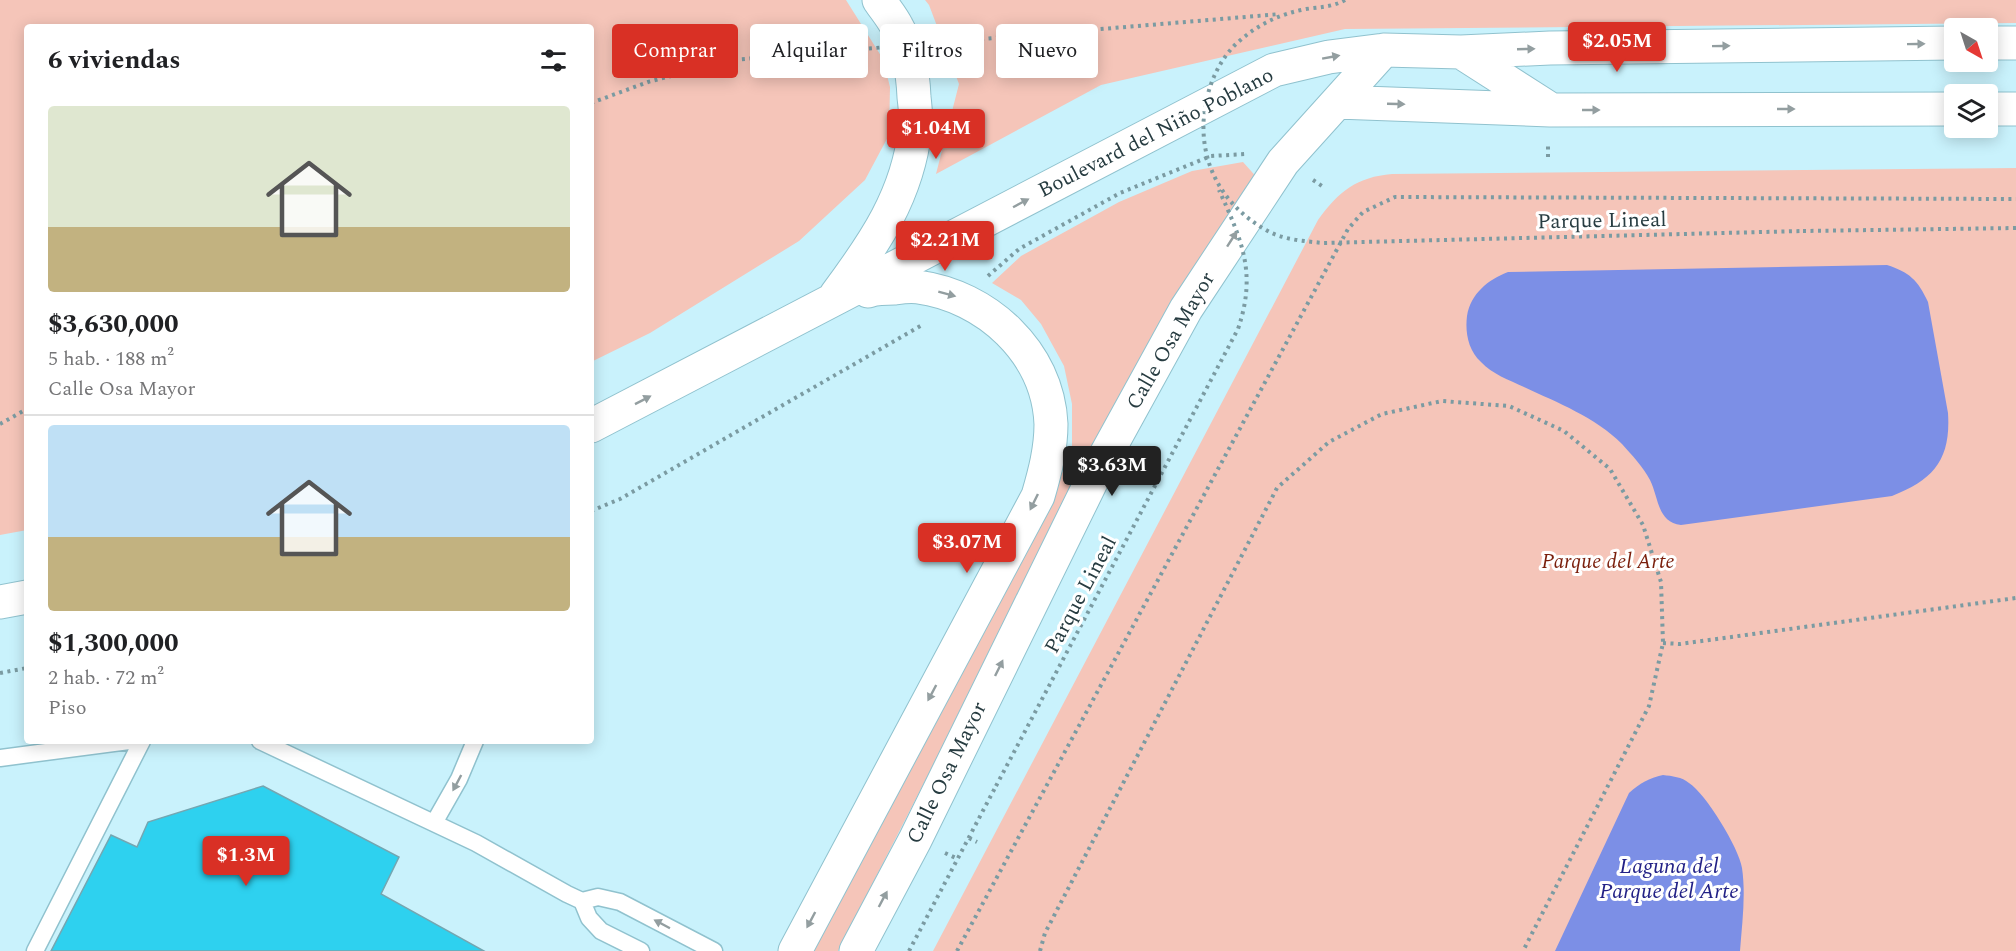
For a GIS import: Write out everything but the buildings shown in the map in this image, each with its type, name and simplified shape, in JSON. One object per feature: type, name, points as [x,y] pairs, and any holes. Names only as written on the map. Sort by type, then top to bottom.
[{"type":"street","points":[[829,304],[866,255],[890,215],[908,172],[916,127],[914,84],[909,55],[897,26],[879,0]]},
{"type":"street","name":"Boulevard del Niño Poblano","points":[[594,424],[1275,70],[1329,57],[1384,50],[1461,51],[1944,43]]},
{"type":"street","points":[[1998,43],[2016,43]]},
{"type":"street","name":"Calle Osa Mayor","points":[[856,951],[915,840],[1092,480],[1186,309],[1283,162],[1384,50]]},
{"type":"street","points":[[1461,51],[1550,110]]},
{"type":"street","points":[[1337,102],[1550,110],[1944,109]]},
{"type":"street","points":[[1998,109],[2016,109]]},
{"type":"street","points":[[795,951],[1038,496],[1048,460],[1051,423],[1046,394],[1034,365],[1015,337],[989,313],[962,298],[917,286],[871,290],[829,304]]},
{"type":"street","points":[[0,602],[24,598]]},
{"type":"lane","points":[[0,758],[106,744]]},
{"type":"lane","points":[[35,951],[140,744]]},
{"type":"lane","points":[[266,744],[476,843],[567,894],[582,900],[598,897],[620,902],[714,951]]},
{"type":"lane","points":[[434,823],[459,779],[474,744]]},
{"type":"lane","points":[[582,900],[589,918],[601,931],[641,951]]},
{"type":"path","name":"Parque Lineal","points":[[594,102],[648,82],[732,60],[1283,14],[1326,7],[1346,0]]},
{"type":"path","name":"Parque Lineal","points":[[909,951],[1238,329],[1247,288],[1244,249],[1214,177],[1204,143],[1203,124],[1208,91],[1214,76],[1235,45],[1254,29],[1283,14]]},
{"type":"path","name":"Parque Lineal","points":[[1214,177],[1226,197],[1243,215],[1265,230],[1285,238],[1323,243],[2016,228]]},
{"type":"path","points":[[957,951],[1348,229],[1363,212],[1395,197],[2016,199]]},
{"type":"path","points":[[1040,951],[1045,933],[1278,488],[1329,442],[1382,414],[1442,401],[1509,406],[1564,431],[1610,469],[1643,525],[1661,582],[1663,643],[1648,706],[1523,951]]},
{"type":"path","points":[[0,424],[24,411]]},
{"type":"path","points":[[1663,643],[1680,644],[2016,598]]},
{"type":"path","points":[[0,674],[24,669]]},
{"type":"path","points":[[969,838],[977,842]]},
{"type":"green space","points":[[0,0],[846,0],[861,24],[750,24],[750,78],[868,78],[868,35],[880,54],[880,78],[888,78],[890,87],[889,135],[865,180],[799,241],[650,333],[594,361],[594,24],[24,24],[24,531],[0,535]]},
{"type":"green space","points":[[925,0],[2016,0],[2016,23],[1998,23],[1998,18],[1944,18],[1944,24],[1345,29],[1101,85],[936,174],[959,84],[957,78],[984,78],[984,24],[936,24]]},
{"type":"green space","points":[[1243,162],[1260,181],[1165,312],[838,951],[812,951],[1072,454],[1072,404],[1064,366],[1041,324],[1021,300],[992,283],[1021,256],[1119,202],[1192,171]]},
{"type":"green space","name":"Parque del Arte","points":[[2016,168],[2016,951],[933,951],[1318,220],[1341,193],[1369,178],[1392,174]]},
{"type":"water","points":[[1887,265],[1912,278],[1928,302],[1948,413],[1946,443],[1937,466],[1919,483],[1892,496],[1681,525],[1673,523],[1663,514],[1647,475],[1622,444],[1588,418],[1490,370],[1473,352],[1467,334],[1467,316],[1476,294],[1487,283],[1508,272]]},
{"type":"water","name":"Laguna del Parque del Arte","points":[[1663,775],[1683,779],[1696,789],[1712,809],[1740,859],[1744,889],[1740,951],[1555,951],[1629,793],[1645,781]]}]
